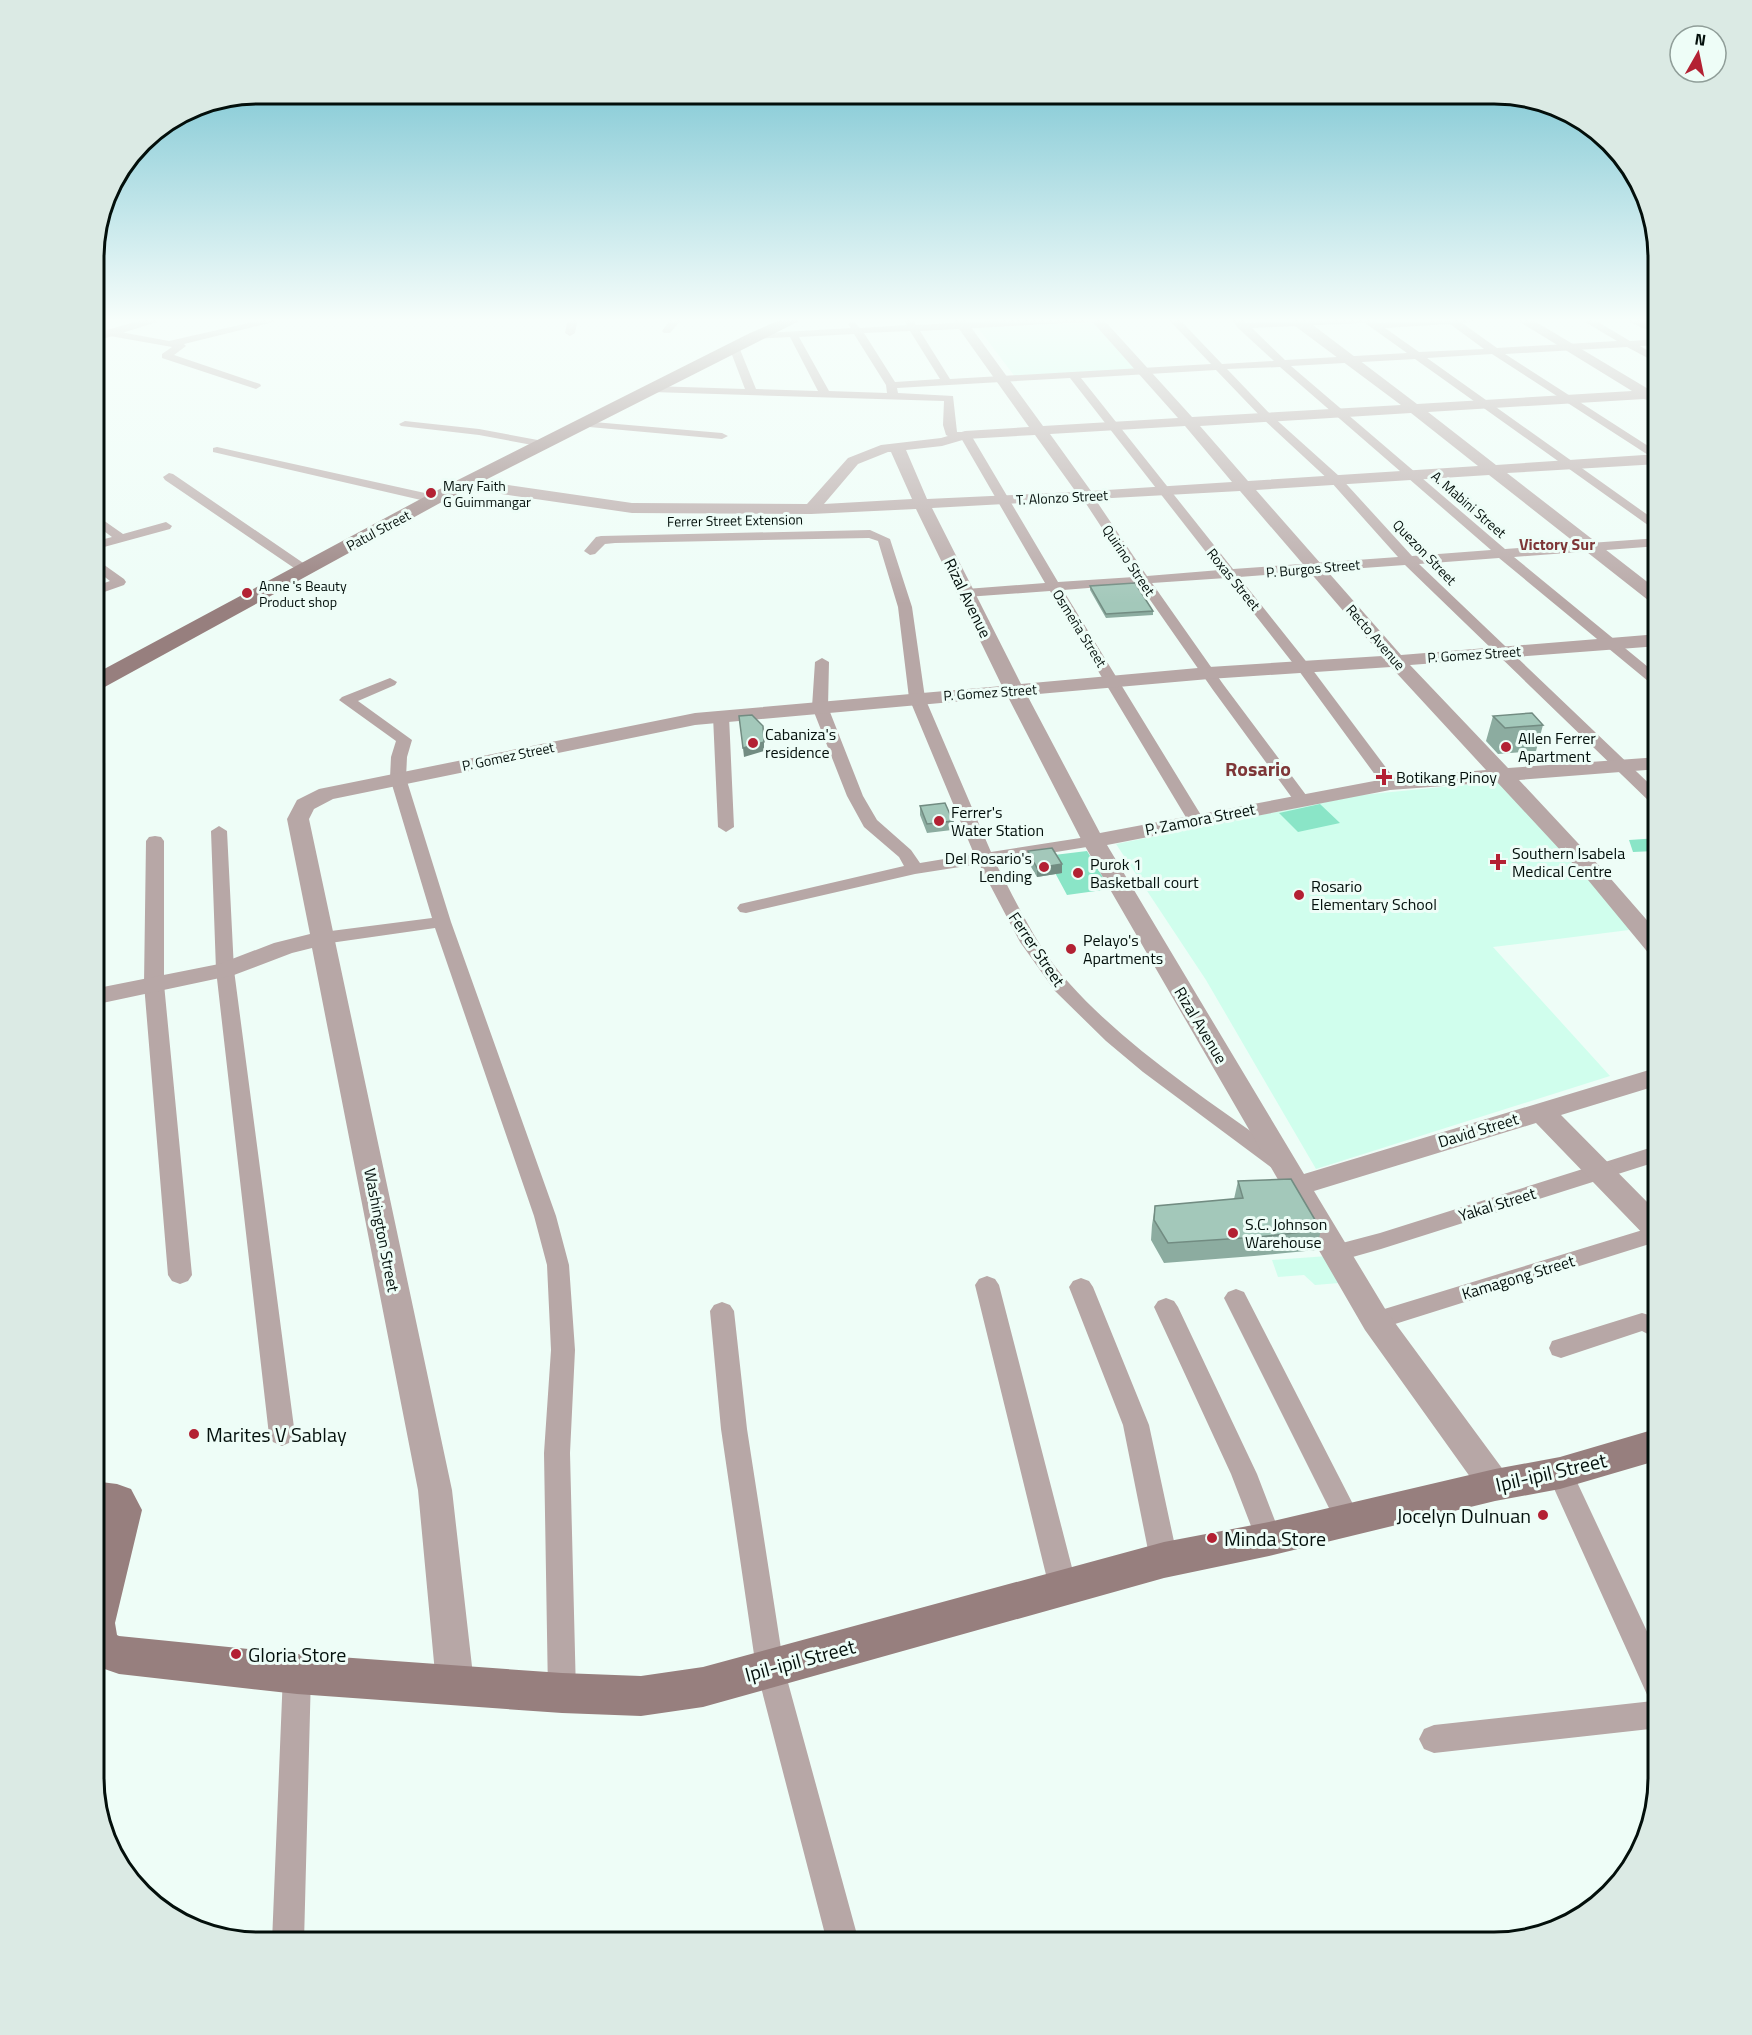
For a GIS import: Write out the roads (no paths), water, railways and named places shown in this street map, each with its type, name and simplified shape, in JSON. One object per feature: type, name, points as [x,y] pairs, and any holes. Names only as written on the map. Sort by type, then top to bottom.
[{"type":"main road","name":"Patul Street","points":[[104,678],[434,499],[602,414]]},
{"type":"main road","name":"Ipil-ipil Street","points":[[104,1650],[119,1655],[297,1674],[562,1693],[640,1696],[703,1687],[1164,1560],[1269,1539],[1495,1485],[1560,1473],[1648,1447]]},
{"type":"main road","name":"Ipil-ipil Street","points":[[104,1499],[117,1501],[123,1510],[104,1587]]},
{"type":"street","name":"Osmeña Street","points":[[949,414],[952,435],[965,435],[1054,587],[1196,820]]},
{"type":"street","name":"Quirino Street","points":[[1028,414],[1087,496],[1143,581],[1250,734],[1301,799]]},
{"type":"street","name":"Roxas Street","points":[[1103,414],[1304,668],[1390,784]]},
{"type":"street","name":"Recto Avenue","points":[[1183,414],[1396,661],[1617,898],[1648,936]]},
{"type":"street","name":"Quezon Street","points":[[1264,414],[1335,479],[1408,560],[1648,791]]},
{"type":"street","points":[[803,534],[811,509],[853,461],[878,450],[942,442],[965,435],[1322,414]]},
{"type":"street","name":"A. Mabini Street","points":[[1341,414],[1504,555],[1648,673]]},
{"type":"street","points":[[1420,414],[1588,548],[1648,592]]},
{"type":"street","points":[[1499,414],[1648,521]]},
{"type":"street","points":[[1591,414],[1648,451]]},
{"type":"street","points":[[405,424],[479,432],[543,444]]},
{"type":"street","points":[[582,424],[722,436]]},
{"type":"street","name":"Rizal Avenue","points":[[896,446],[922,505],[1014,690],[1093,841],[1377,1322],[1495,1485]]},
{"type":"street","points":[[217,450],[434,499]]},
{"type":"street","name":"T. Alonzo Street","points":[[467,484],[632,508],[811,509],[1087,496],[1648,459]]},
{"type":"street","points":[[169,477],[305,569]]},
{"type":"street","points":[[104,525],[121,538]]},
{"type":"street","points":[[104,543],[166,526]]},
{"type":"street","name":"Ferrer Street Extension","points":[[590,551],[596,543],[607,539],[870,534],[884,539]]},
{"type":"street","name":"Ferrer Street","points":[[884,539],[905,607],[917,698],[985,859],[1029,942],[1062,987],[1082,1008],[1150,1067],[1292,1177]]},
{"type":"street","name":"P. Burgos Street","points":[[966,593],[1648,543]]},
{"type":"street","points":[[104,570],[119,582],[104,588]]},
{"type":"street","name":"P. Gomez Street","points":[[327,794],[670,722],[721,716],[1209,673],[1304,668],[1648,641]]},
{"type":"street","points":[[822,662],[820,707],[855,796],[870,823],[905,854],[915,869]]},
{"type":"street","points":[[390,682],[347,700],[404,740],[399,757],[398,778],[442,922],[545,1216],[558,1265],[563,1350],[557,1453],[562,1693]]},
{"type":"street","points":[[721,716],[726,827]]},
{"type":"street","name":"P. Zamora Street","points":[[746,908],[915,869],[1093,841],[1301,799],[1390,784],[1648,764]]},
{"type":"street","name":"Washington Street","points":[[327,794],[305,805],[298,819],[435,1490],[455,1684]]},
{"type":"street","points":[[219,831],[225,970],[282,1435]]},
{"type":"street","points":[[155,841],[154,984],[180,1275]]},
{"type":"street","points":[[104,995],[225,970],[283,948],[323,938],[442,922]]},
{"type":"street","name":"David Street","points":[[1292,1177],[1540,1111],[1648,1079]]},
{"type":"street","points":[[1540,1111],[1648,1221]]},
{"type":"street","name":"Yakal Street","points":[[1335,1253],[1381,1241],[1648,1157]]},
{"type":"street","name":"Kamagong Street","points":[[1377,1322],[1648,1236]]},
{"type":"street","points":[[987,1285],[1063,1587]]},
{"type":"street","points":[[1081,1287],[1136,1425],[1164,1560]]},
{"type":"street","points":[[1236,1298],[1348,1520]]},
{"type":"street","points":[[1166,1307],[1244,1474],[1269,1539]]},
{"type":"street","points":[[722,1311],[734,1429],[770,1668],[840,1932]]},
{"type":"street","points":[[1561,1348],[1642,1322],[1648,1323]]},
{"type":"street","points":[[1560,1473],[1648,1665]]},
{"type":"street","points":[[288,1932],[297,1674]]},
{"type":"street","points":[[1434,1739],[1648,1715]]},
{"type":"place","name":"Mary Faith G Guimmangar","points":[[431,493]]},
{"type":"place","name":"Anne 's Beauty Product shop","points":[[247,593]]},
{"type":"place","name":"Cabaniza's residence","points":[[753,743]]},
{"type":"place","name":"Allen Ferrer Apartment","points":[[1506,747]]},
{"type":"place","name":"Botikang Pinoy","points":[[1384,777]]},
{"type":"place","name":"Ferrer's Water Station","points":[[939,821]]},
{"type":"place","name":"Southern Isabela Medical Centre","points":[[1498,862]]},
{"type":"place","name":"Del Rosario's Lending","points":[[1044,867]]},
{"type":"place","name":"Purok 1 Basketball court","points":[[1078,873]]},
{"type":"place","name":"Rosario Elementary School","points":[[1299,895]]},
{"type":"place","name":"Pelayo's Apartments","points":[[1071,949]]},
{"type":"place","name":"S.C. Johnson Warehouse","points":[[1233,1233]]},
{"type":"place","name":"Marites V Sablay","points":[[194,1434]]},
{"type":"place","name":"Jocelyn Dulnuan","points":[[1543,1515]]},
{"type":"place","name":"Minda Store","points":[[1212,1538]]},
{"type":"place","name":"Gloria Store","points":[[236,1654]]},
{"type":"district","name":"Victory Sur","points":[[1557,544]]},
{"type":"district","name":"Rosario","points":[[1258,768]]}]
